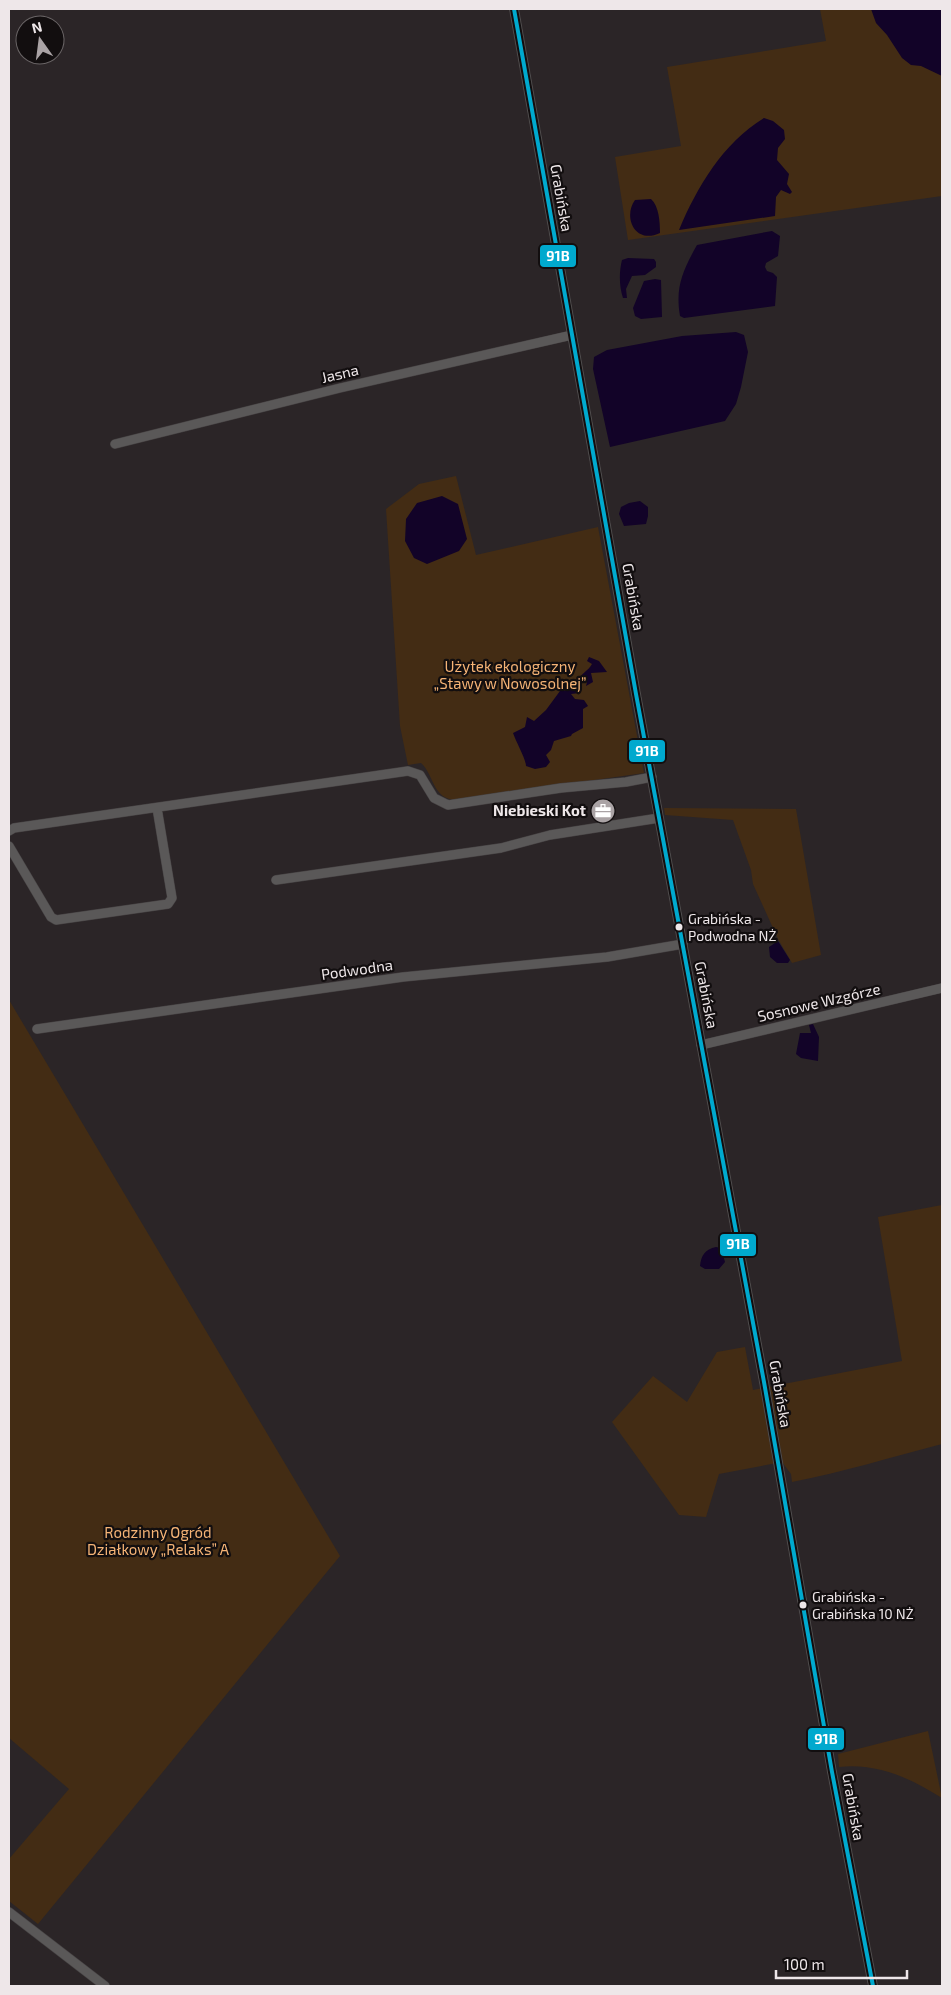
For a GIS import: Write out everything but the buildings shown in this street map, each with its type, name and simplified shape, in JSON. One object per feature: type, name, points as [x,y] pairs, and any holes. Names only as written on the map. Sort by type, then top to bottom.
[{"type":"street","name":"Grabińska","points":[[514,9],[659,818],[764,1382],[834,1781],[873,1986]]},
{"type":"street","name":"Jasna","points":[[115,444],[340,388],[572,335]]},
{"type":"street","points":[[9,832],[14,828],[408,771],[420,775],[434,798],[448,804],[561,788],[626,782],[652,777]]},
{"type":"street","points":[[9,846],[51,917],[56,920],[168,904],[172,898],[157,808]]},
{"type":"street","points":[[276,880],[501,848],[550,835],[659,818]]},
{"type":"street","name":"Podwodna","points":[[37,1029],[403,977],[607,957],[683,944]]},
{"type":"street","name":"Sosnowe Wzgórze","points":[[702,1045],[942,988]]},
{"type":"street","points":[[9,1912],[106,1986]]},
{"type":"green space","points":[[820,9],[942,9],[942,196],[628,240],[615,157],[681,146],[667,67],[826,41]]},
{"type":"green space","name":"Użytek ekologiczny „Stawy w Nowosolnej”","points":[[456,476],[476,555],[598,527],[644,773],[453,800],[446,798],[437,790],[421,763],[408,765],[400,726],[386,509],[419,484]]},
{"type":"green space","points":[[664,808],[796,809],[821,955],[792,963],[778,939],[753,884],[751,870],[733,820],[665,815]]},
{"type":"green space","name":"Rodzinny Ogród Działkowy „Relaks” A","points":[[9,1000],[340,1556],[38,1924],[9,1901],[9,1859],[69,1789],[9,1738]]},
{"type":"green space","points":[[942,1205],[942,1444],[792,1482],[791,1474],[782,1462],[719,1474],[706,1517],[679,1515],[612,1422],[653,1376],[687,1402],[717,1352],[745,1347],[753,1390],[902,1361],[878,1217]]},
{"type":"green space","points":[[928,1731],[942,1798],[906,1778],[880,1770],[867,1767],[839,1767],[838,1754]]},
{"type":"shaded area","points":[[871,9],[942,9],[942,76],[921,66],[911,65],[902,58],[887,35],[876,23]]},
{"type":"shaded area","points":[[764,118],[773,121],[784,130],[785,139],[778,148],[777,160],[789,174],[787,184],[792,192],[790,194],[781,190],[776,197],[775,216],[679,230],[694,198],[713,167],[736,140]]},
{"type":"shaded area","points":[[651,199],[657,210],[660,233],[651,236],[643,235],[633,227],[630,214],[635,200]]},
{"type":"shaded area","points":[[772,231],[780,236],[778,256],[766,263],[765,267],[767,271],[777,277],[775,306],[684,318],[680,316],[679,287],[697,245]]},
{"type":"shaded area","points":[[628,258],[654,259],[656,267],[645,275],[632,276],[626,289],[627,298],[623,298],[620,284],[620,269],[622,260]]},
{"type":"shaded area","points":[[661,280],[662,317],[641,319],[635,316],[633,308],[644,281]]},
{"type":"shaded area","points":[[736,332],[744,335],[748,352],[736,404],[725,421],[610,447],[593,369],[594,357],[607,350],[682,336]]},
{"type":"shaded area","points":[[442,496],[458,504],[467,539],[459,551],[427,564],[414,558],[405,541],[406,519],[417,503]]},
{"type":"shaded area","points":[[640,501],[648,507],[646,524],[624,526],[619,514],[621,507]]},
{"type":"shaded area","points":[[589,657],[599,661],[607,672],[591,673],[593,682],[586,686],[587,682],[583,679],[579,682],[581,685],[580,693],[571,694],[575,699],[584,700],[588,706],[583,709],[583,728],[571,736],[554,741],[551,750],[546,755],[550,762],[546,767],[535,769],[526,766],[513,733],[525,727],[527,717],[534,721],[546,710],[560,691],[570,690],[575,686],[572,681],[576,681],[592,664],[587,661]]},
{"type":"shaded area","points":[[778,941],[790,960],[788,963],[777,963],[770,957],[769,947]]},
{"type":"shaded area","points":[[813,1024],[819,1037],[818,1061],[801,1058],[796,1054],[800,1033],[811,1033],[809,1025]]},
{"type":"shaded area","points":[[721,1248],[725,1262],[719,1269],[705,1269],[700,1266],[704,1254],[709,1249]]},
{"type":"transit line","name":"91B","points":[[514,9],[636,694],[764,1382],[832,1772],[873,1986]]},
{"type":"place","name":"Niebieski Kot","points":[[603,811]]},
{"type":"place","name":"Grabińska - Podwodna NŻ","points":[[679,927]]},
{"type":"place","name":"Grabińska - Grabińska 10 NŻ","points":[[803,1605]]}]
